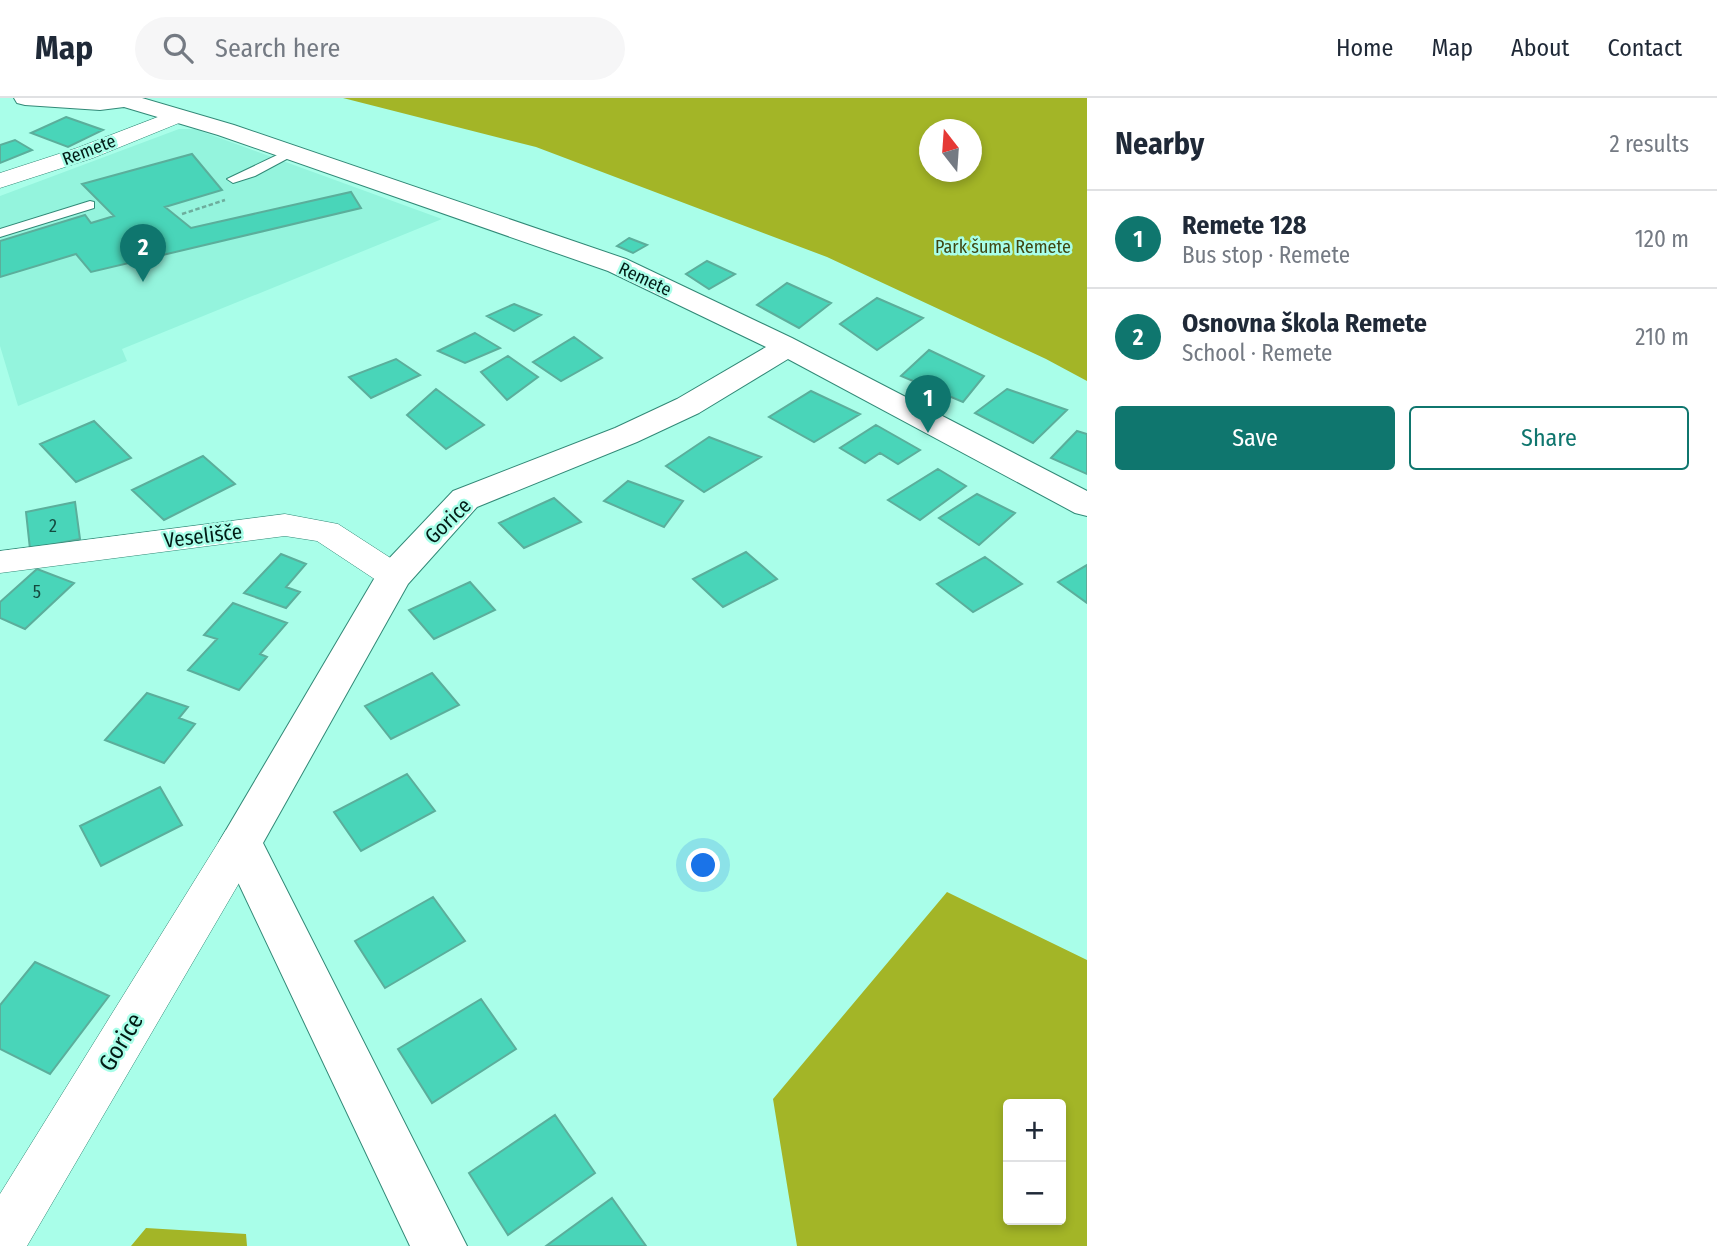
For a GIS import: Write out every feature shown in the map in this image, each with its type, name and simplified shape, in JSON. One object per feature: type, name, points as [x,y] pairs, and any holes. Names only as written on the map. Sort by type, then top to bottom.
[{"type":"street","name":"Remete","points":[[25,98],[100,103],[123,99],[292,152],[617,265],[782,344],[1087,505]]},
{"type":"street","name":"Remete","points":[[0,181],[85,153],[176,116]]},
{"type":"street","name":"Gorice","points":[[0,1242],[242,842],[394,576],[465,499],[626,435],[688,406],[777,354],[782,344]]},
{"type":"street","name":"Veselišče","points":[[0,562],[285,525],[326,532],[394,576]]},
{"type":"street","points":[[242,842],[439,1246]]},
{"type":"lane","points":[[233,179],[292,152]]},
{"type":"lane","points":[[0,233],[90,205]]},
{"type":"shaded area","points":[[179,129],[195,129],[442,219],[122,349],[127,361],[18,406],[0,346],[0,196]]},
{"type":"green space","name":"Park šuma Remete","points":[[343,98],[1087,98],[1087,381],[1046,359],[827,257],[536,147]]},
{"type":"green space","points":[[947,892],[1087,960],[1087,1246],[797,1246],[773,1099]]},
{"type":"green space","points":[[146,1228],[246,1234],[247,1246],[131,1246]]},
{"type":"building","points":[[66,117],[103,130],[68,147],[31,133]]},
{"type":"building","points":[[15,140],[32,150],[0,163],[0,145]]},
{"type":"building","points":[[192,154],[222,190],[165,207],[191,228],[351,192],[361,208],[91,272],[76,254],[0,277],[0,241],[85,215],[91,223],[114,216],[82,184]]},
{"type":"building","points":[[629,238],[647,245],[633,253],[617,246]]},
{"type":"building","points":[[707,261],[735,274],[709,289],[686,274]]},
{"type":"building","points":[[787,283],[831,303],[799,328],[757,305]]},
{"type":"building","points":[[877,298],[923,318],[877,350],[840,324]]},
{"type":"building","points":[[514,304],[541,315],[514,331],[487,316]]},
{"type":"building","points":[[475,333],[500,348],[465,363],[438,351]]},
{"type":"building","points":[[574,337],[602,358],[561,381],[533,362]]},
{"type":"building","points":[[929,350],[984,376],[963,402],[901,376]]},
{"type":"building","points":[[508,356],[538,377],[507,400],[481,372]]},
{"type":"building","points":[[396,359],[420,375],[371,398],[349,377]]},
{"type":"building","points":[[436,389],[484,425],[446,449],[407,415]]},
{"type":"building","points":[[1007,389],[1067,410],[1033,443],[975,413]]},
{"type":"building","points":[[811,391],[860,414],[814,442],[769,417]]},
{"type":"building","points":[[94,421],[131,458],[76,482],[40,444]]},
{"type":"building","points":[[876,425],[920,450],[898,464],[880,453],[865,463],[840,448]]},
{"type":"building","points":[[1077,431],[1087,434],[1087,474],[1051,458]]},
{"type":"building","points":[[709,437],[761,457],[704,492],[666,466]]},
{"type":"building","points":[[203,456],[235,484],[164,520],[132,490]]},
{"type":"building","points":[[938,469],[966,486],[920,520],[888,500]]},
{"type":"building","points":[[628,481],[683,501],[664,527],[604,501]]},
{"type":"building","points":[[977,494],[1015,513],[979,545],[939,518]]},
{"type":"building","points":[[554,498],[581,522],[524,548],[499,523]]},
{"type":"building","points":[[75,502],[80,539],[30,549],[26,512]]},
{"type":"building","points":[[746,552],[777,579],[723,607],[693,579]]},
{"type":"building","points":[[281,554],[306,564],[286,587],[300,592],[286,608],[244,593]]},
{"type":"building","points":[[985,557],[1022,584],[973,612],[937,584]]},
{"type":"building","points":[[1087,565],[1087,603],[1058,582]]},
{"type":"building","points":[[37,569],[74,583],[25,629],[0,618],[0,602]]},
{"type":"building","points":[[470,582],[495,610],[434,639],[409,610]]},
{"type":"building","points":[[233,603],[287,623],[260,654],[267,657],[239,690],[188,670],[217,639],[204,635]]},
{"type":"building","points":[[432,673],[459,705],[391,739],[365,706]]},
{"type":"building","points":[[147,693],[188,707],[179,718],[195,724],[164,763],[105,740]]},
{"type":"building","points":[[407,774],[435,811],[361,851],[334,812]]},
{"type":"building","points":[[160,787],[182,825],[101,866],[80,826]]},
{"type":"building","points":[[433,897],[465,941],[385,988],[355,941]]},
{"type":"building","points":[[35,962],[109,996],[50,1074],[0,1049],[0,1005]]},
{"type":"building","points":[[481,999],[516,1049],[432,1103],[398,1049]]},
{"type":"building","points":[[555,1115],[595,1173],[508,1235],[469,1173]]},
{"type":"building","points":[[612,1198],[646,1246],[546,1246]]},
{"type":"place","name":"Osnovna škola Remete","points":[[143,282]]},
{"type":"place","name":"Remete 128","points":[[928,433]]}]
